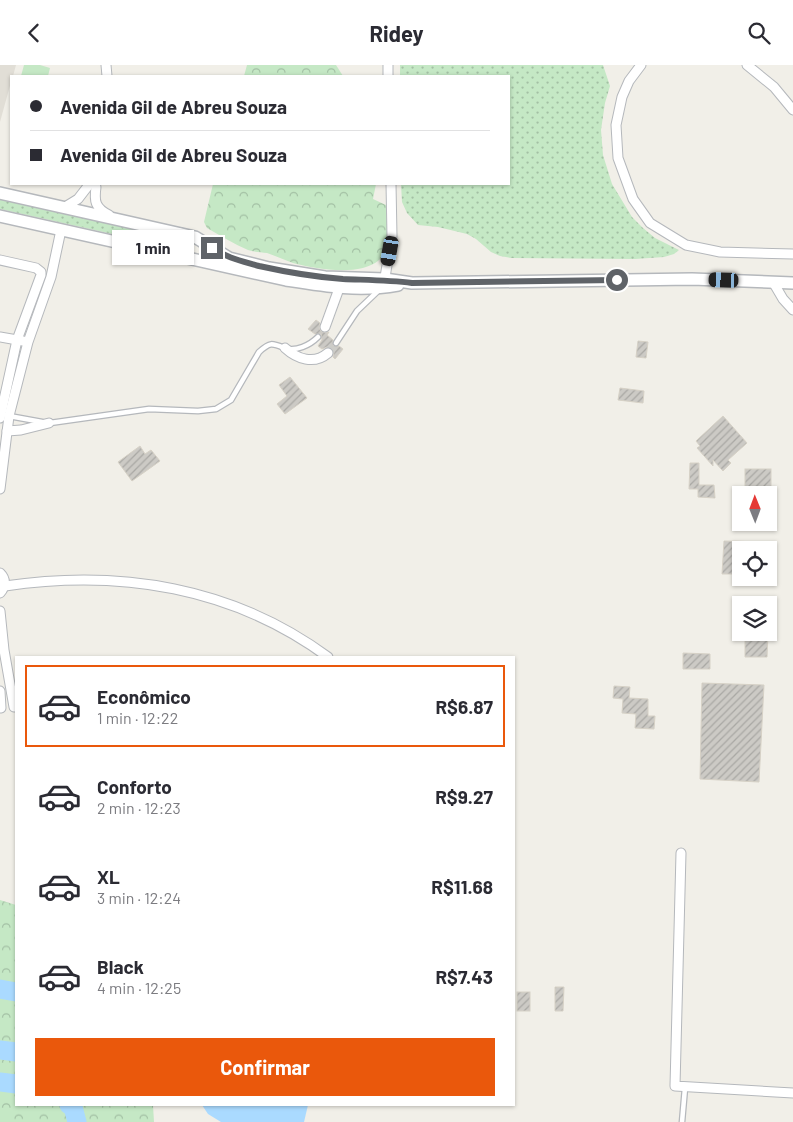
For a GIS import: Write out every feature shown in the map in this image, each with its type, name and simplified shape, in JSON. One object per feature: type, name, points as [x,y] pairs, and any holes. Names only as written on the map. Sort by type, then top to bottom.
[{"type":"street","points":[[641,65],[629,81],[622,97],[616,125],[618,158],[633,199],[650,223],[686,245],[720,252],[793,254]]},
{"type":"street","points":[[747,65],[774,87],[793,110]]},
{"type":"street","points":[[383,284],[392,236],[391,185]]},
{"type":"street","points":[[66,207],[92,187],[96,205],[105,213],[119,219]]},
{"type":"street","points":[[0,193],[199,239],[229,258],[341,284]]},
{"type":"street","points":[[0,216],[286,279],[341,284],[692,279],[793,283]]},
{"type":"street","points":[[4,417],[51,277],[61,230]]},
{"type":"street","points":[[151,250],[181,247],[182,239],[180,234]]},
{"type":"street","points":[[0,260],[36,268],[41,272],[18,340],[4,417],[7,431],[1,461],[0,489]]},
{"type":"street","points":[[773,282],[782,299],[793,310]]},
{"type":"street","points":[[325,327],[341,284]]},
{"type":"street","points":[[0,337],[28,342]]},
{"type":"street","points":[[285,348],[301,359],[309,360],[316,360],[328,353]]},
{"type":"street","points":[[7,431],[21,430],[49,423]]},
{"type":"street","points":[[0,573],[4,577],[2,589],[36,581],[87,579],[164,586],[204,596],[252,613],[300,638],[327,656]]},
{"type":"street","points":[[0,611],[9,686],[15,707],[0,708],[0,691]]},
{"type":"street","points":[[681,853],[680,1087],[793,1093]]},
{"type":"lane","points":[[336,343],[357,311],[383,284]]},
{"type":"lane","points":[[4,417],[49,423],[149,409],[198,411],[216,409],[231,400],[259,352],[266,346],[279,344],[285,348],[303,347],[318,337]]},
{"type":"lane","points":[[680,1087],[682,1122]]},
{"type":"shaded area","points":[[0,65],[16,65],[13,75],[10,75],[10,86],[0,122]]},
{"type":"green space","points":[[24,65],[40,65],[50,68],[48,75],[21,75]]},
{"type":"green space","points":[[247,65],[336,65],[342,75],[244,75]]},
{"type":"green space","points":[[400,65],[603,65],[610,86],[601,130],[603,155],[612,184],[632,217],[643,228],[655,238],[679,250],[674,254],[664,257],[635,259],[511,258],[491,252],[467,234],[438,227],[418,225],[407,213],[402,202],[401,185],[510,185],[510,75],[400,75]]},
{"type":"green space","points":[[213,185],[376,185],[373,199],[386,205],[389,226],[388,242],[383,255],[371,265],[349,270],[325,269],[293,263],[267,253],[248,250],[207,228],[204,222]]},
{"type":"green space","points":[[0,199],[168,236],[175,238],[176,242],[162,245],[0,209]]},
{"type":"green space","points":[[0,900],[15,905],[15,1106],[153,1106],[154,1122],[0,1122]]},
{"type":"water","points":[[203,1106],[308,1106],[304,1122],[221,1122],[208,1114]]},
{"type":"building","points":[[316,320],[320,323],[319,328],[321,331],[329,332],[327,335],[333,340],[333,346],[339,346],[343,349],[335,359],[331,348],[322,349],[318,346],[322,340],[321,334],[315,334],[308,329]]},
{"type":"building","points":[[638,341],[648,342],[646,358],[636,357]]},
{"type":"building","points":[[290,377],[307,398],[285,414],[277,404],[287,396],[279,385]]},
{"type":"building","points":[[620,388],[644,391],[643,403],[618,400]]},
{"type":"building","points":[[723,416],[747,443],[728,460],[731,463],[723,471],[713,460],[713,466],[697,448],[700,446],[696,441]]},
{"type":"building","points":[[140,446],[145,454],[151,450],[160,461],[132,481],[118,462]]},
{"type":"building","points":[[690,463],[699,463],[699,485],[714,485],[715,498],[698,497],[698,489],[689,489]]},
{"type":"building","points":[[745,469],[771,469],[771,486],[745,486]]},
{"type":"building","points":[[724,541],[732,541],[732,574],[722,574]]},
{"type":"building","points":[[745,641],[768,641],[767,657],[745,657]]},
{"type":"building","points":[[683,653],[710,654],[710,669],[683,669]]},
{"type":"building","points":[[702,683],[764,685],[759,782],[700,779]]},
{"type":"building","points":[[614,686],[630,687],[629,698],[648,699],[648,716],[655,716],[654,729],[635,728],[636,714],[622,713],[623,699],[613,698]]},
{"type":"building","points":[[555,987],[564,987],[563,1011],[555,1011]]},
{"type":"building","points":[[517,992],[530,992],[530,1011],[517,1011]]},
{"type":"waterway","points":[[0,989],[15,992]]},
{"type":"waterway","points":[[0,1050],[15,1052]]},
{"type":"waterway","points":[[0,1082],[15,1084]]},
{"type":"waterway","points":[[71,1106],[73,1107],[77,1122]]},
{"type":"tunnel","points":[[328,353],[336,343]]},
{"type":"route","points":[[212,248],[229,258],[269,268],[298,274],[342,279],[385,279],[412,283],[617,280]]}]
